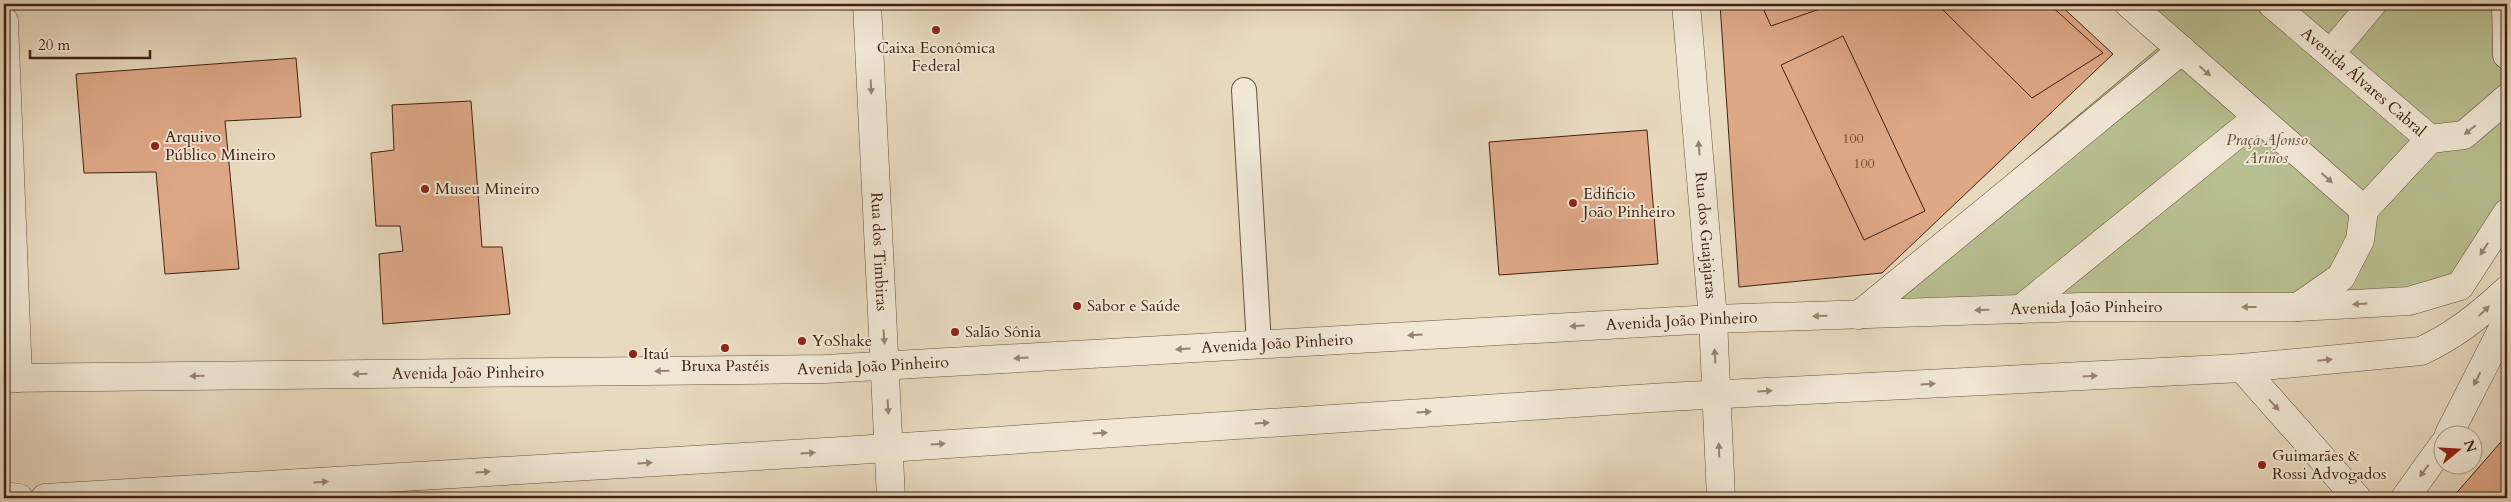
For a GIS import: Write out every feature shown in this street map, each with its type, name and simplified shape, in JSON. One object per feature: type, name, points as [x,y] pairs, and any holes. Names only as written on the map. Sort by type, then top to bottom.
[{"type":"street","name":"Rua dos Timbiras","points":[[867,4],[891,498]]},
{"type":"street","name":"Rua dos Guajajaras","points":[[1686,4],[1713,319],[1721,498]]},
{"type":"street","points":[[2129,4],[2364,210]]},
{"type":"street","name":"Avenida Álvares Cabral","points":[[2272,4],[2430,139],[2464,135],[2507,98]]},
{"type":"street","points":[[2331,53],[2372,4]]},
{"type":"street","points":[[2506,4],[2507,56]]},
{"type":"street","points":[[4,22],[11,378]]},
{"type":"street","points":[[1859,315],[2182,50]]},
{"type":"street","points":[[2021,309],[2258,117]]},
{"type":"street","points":[[2298,307],[2341,277],[2360,240],[2364,210],[2430,139]]},
{"type":"street","name":"Avenida João Pinheiro","points":[[11,378],[825,369],[1713,319],[2021,309],[2298,307],[2409,301],[2460,286],[2507,213]]},
{"type":"street","points":[[45,498],[1717,394],[2242,368],[2421,351],[2444,340],[2478,317],[2507,290]]},
{"type":"street","points":[[2455,424],[2500,352],[2507,320]]},
{"type":"street","points":[[2444,340],[2500,352]]},
{"type":"street","points":[[2242,368],[2357,498]]},
{"type":"street","points":[[2404,498],[2434,458]]},
{"type":"street","points":[[4,496],[18,498]]},
{"type":"lane","points":[[1244,90],[1259,344]]},
{"type":"green space","name":"Praça Afonso Arinos","points":[[2129,4],[2504,4],[2507,79],[2507,213],[2460,286],[1840,316],[2169,39]]},
{"type":"building","points":[[1720,4],[2059,4],[2113,54],[1882,273],[1739,287]]},
{"type":"building","points":[[1761,4],[1834,4],[1771,26]]},
{"type":"building","points":[[1937,4],[2049,4],[2103,53],[2032,98]]},
{"type":"building","points":[[1843,36],[1925,211],[1864,240],[1781,65]]},
{"type":"building","name":"Arquivo Público Mineiro","points":[[296,58],[301,117],[225,121],[239,269],[165,274],[156,172],[84,173],[76,74]]},
{"type":"building","name":"Museu Mineiro","points":[[471,101],[482,247],[502,247],[510,314],[383,324],[379,254],[403,251],[400,226],[376,226],[371,153],[394,150],[392,105]]},
{"type":"building","name":"Edificio João Pinheiro","points":[[1647,130],[1658,264],[1499,275],[1489,142]]},
{"type":"building","points":[[2507,435],[2507,498],[2452,498],[2473,474],[2484,474],[2484,461]]},
{"type":"place","name":"Caixa Econômica Federal","points":[[936,30]]},
{"type":"place","name":"Arquivo Público Mineiro","points":[[155,146]]},
{"type":"place","name":"Museu Mineiro","points":[[425,189]]},
{"type":"place","name":"Edificio João Pinheiro","points":[[1573,203]]},
{"type":"place","name":"Sabor e Saúde","points":[[1077,306]]},
{"type":"place","name":"Salão Sônia","points":[[955,332]]},
{"type":"place","name":"YoShake","points":[[802,341]]},
{"type":"place","name":"Bruxa Pastéis","points":[[725,348]]},
{"type":"place","name":"Itaú","points":[[633,354]]},
{"type":"place","name":"Guimarães & Rossi Advogados","points":[[2262,465]]}]
